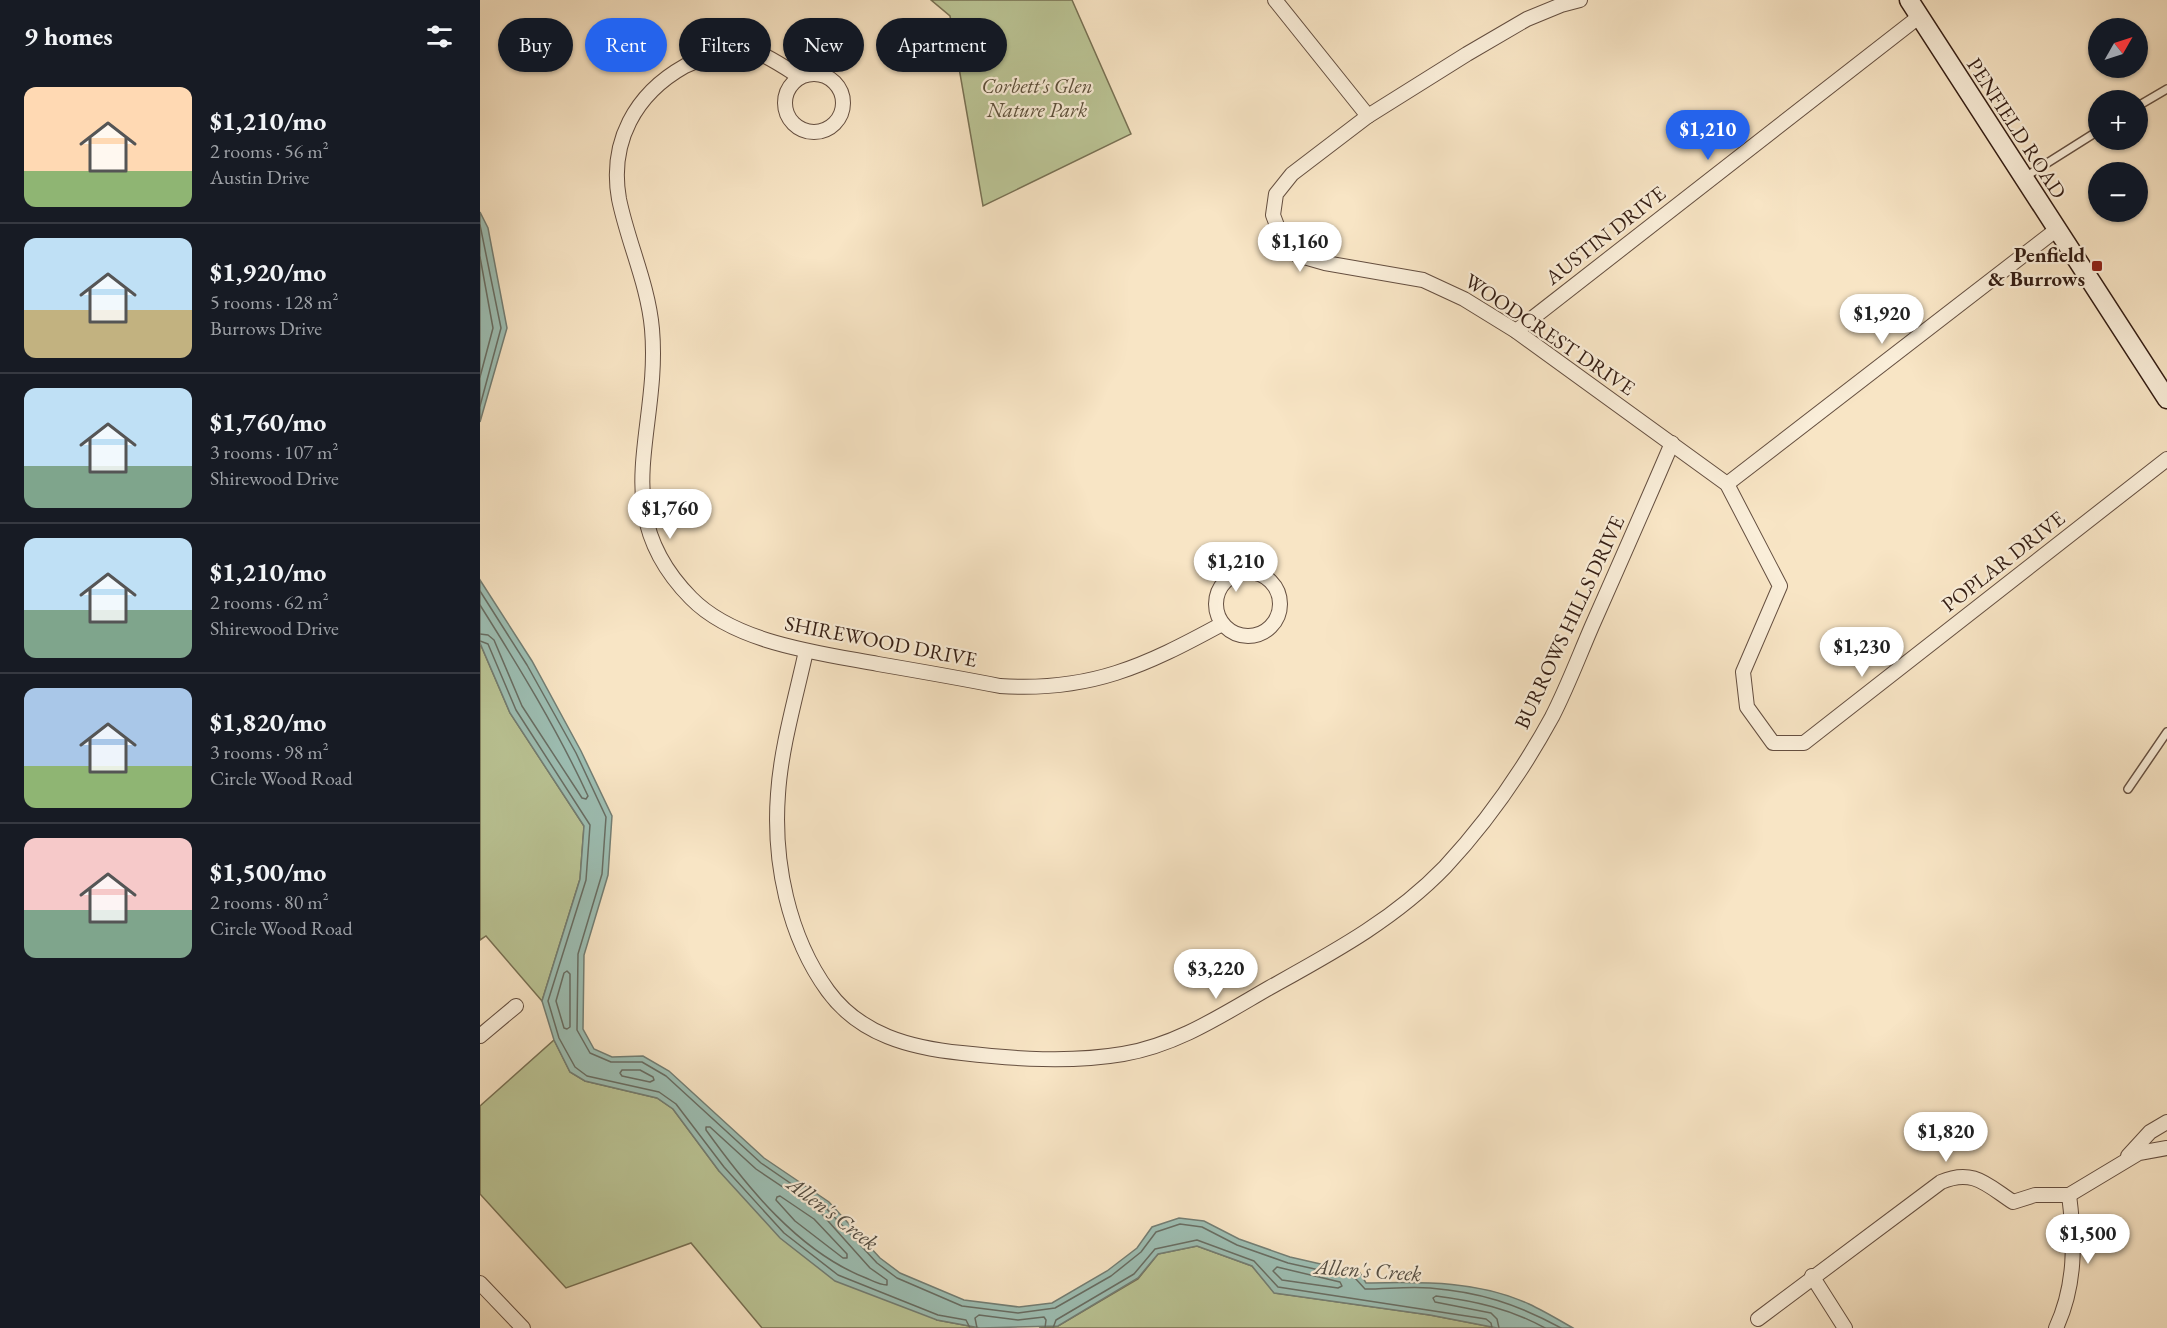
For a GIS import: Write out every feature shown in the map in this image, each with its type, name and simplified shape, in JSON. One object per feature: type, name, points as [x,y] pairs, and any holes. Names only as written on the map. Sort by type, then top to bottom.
[{"type":"main road","name":"PENFIELD ROAD","points":[[1909,0],[2056,231],[2167,399]]},
{"type":"street","points":[[1275,0],[1368,116]]},
{"type":"street","name":"WOODCREST DRIVE","points":[[1580,0],[1527,19],[1368,116],[1292,174],[1283,184],[1273,204],[1273,215],[1281,238],[1297,255],[1310,260],[1388,272],[1435,284],[1464,299],[1516,331],[1727,484]]},
{"type":"street","name":"AUSTIN DRIVE","points":[[1516,331],[1920,16]]},
{"type":"street","name":"SHIREWOOD DRIVE","points":[[800,77],[787,92],[786,111],[791,120],[807,131],[827,130],[840,117],[843,99],[840,90],[828,77],[818,74],[800,77],[763,55],[734,52],[705,58],[665,79],[648,94],[632,114],[620,148],[617,170],[619,198],[646,293],[652,327],[653,392],[642,459],[641,493],[645,522],[670,574],[692,599],[717,619],[757,636],[806,651],[1000,686],[1031,688],[1066,686],[1110,676],[1147,663],[1222,624]]},
{"type":"street","points":[[1727,484],[2056,231]]},
{"type":"street","name":"BURROWS HILLS DRIVE","points":[[806,651],[778,790],[777,834],[784,885],[794,923],[809,961],[828,992],[847,1013],[870,1030],[898,1041],[937,1050],[1010,1058],[1083,1059],[1154,1047],[1192,1032],[1334,954],[1390,916],[1445,867],[1502,795],[1553,716],[1672,443]]},
{"type":"street","name":"POPLAR DRIVE","points":[[1727,484],[1780,586],[1743,672],[1747,707],[1773,743],[1804,743],[2167,459]]},
{"type":"street","points":[[1238,573],[1259,574],[1275,587],[1280,608],[1277,619],[1270,627],[1251,636],[1240,636],[1222,624],[1215,605],[1221,585],[1229,578],[1238,573]]},
{"type":"street","points":[[480,1036],[516,1006]]},
{"type":"street","points":[[2124,1161],[2150,1132],[2167,1122]]},
{"type":"street","points":[[1758,1319],[1812,1276],[1941,1182],[1954,1177],[1968,1176],[1980,1180],[2013,1202],[2035,1195],[2069,1195],[2139,1153],[2167,1148]]},
{"type":"street","points":[[2056,1328],[2071,1286],[2073,1255],[2069,1195]]},
{"type":"street","points":[[1812,1276],[1845,1328]]},
{"type":"street","points":[[480,1283],[523,1328]]},
{"type":"lane","points":[[2148,100],[2167,89]]},
{"type":"lane","points":[[2023,178],[2088,137]]},
{"type":"lane","points":[[2128,789],[2167,732]]},
{"type":"green space","name":"Corbett's Glen Nature Park","points":[[931,0],[1072,0],[1131,134],[983,206],[960,72],[1007,72],[1007,18],[950,18]]},
{"type":"green space","points":[[480,643],[510,713],[584,826],[580,879],[542,1001],[486,936],[480,940]]},
{"type":"green space","points":[[554,1040],[570,1072],[585,1081],[657,1098],[673,1109],[719,1171],[937,1320],[980,1328],[762,1328],[691,1243],[566,1288],[480,1194],[480,1106]]},
{"type":"green space","points":[[1197,1246],[1252,1266],[1275,1293],[1430,1315],[1497,1328],[1039,1328],[1058,1326],[1138,1279],[1158,1254]]},
{"type":"water","points":[[480,212],[488,228],[507,328],[480,422]]},
{"type":"water","name":"Allen's Creek","points":[[480,580],[532,661],[581,751],[612,816],[608,875],[584,955],[583,1029],[594,1049],[612,1057],[643,1056],[669,1071],[764,1158],[829,1202],[880,1258],[900,1273],[964,1300],[1019,1307],[1052,1303],[1107,1271],[1137,1248],[1152,1227],[1179,1218],[1204,1221],[1239,1239],[1290,1257],[1360,1273],[1366,1283],[1449,1284],[1490,1290],[1529,1304],[1573,1328],[1497,1328],[1430,1315],[1274,1293],[1252,1266],[1197,1246],[1158,1254],[1138,1278],[1058,1326],[980,1328],[937,1320],[835,1281],[780,1238],[719,1171],[673,1109],[657,1098],[585,1081],[570,1072],[554,1040],[542,1001],[580,879],[584,826],[510,713],[480,643]]},
{"type":"place","name":"Penfield & Burrows","points":[[2097,266]]}]
